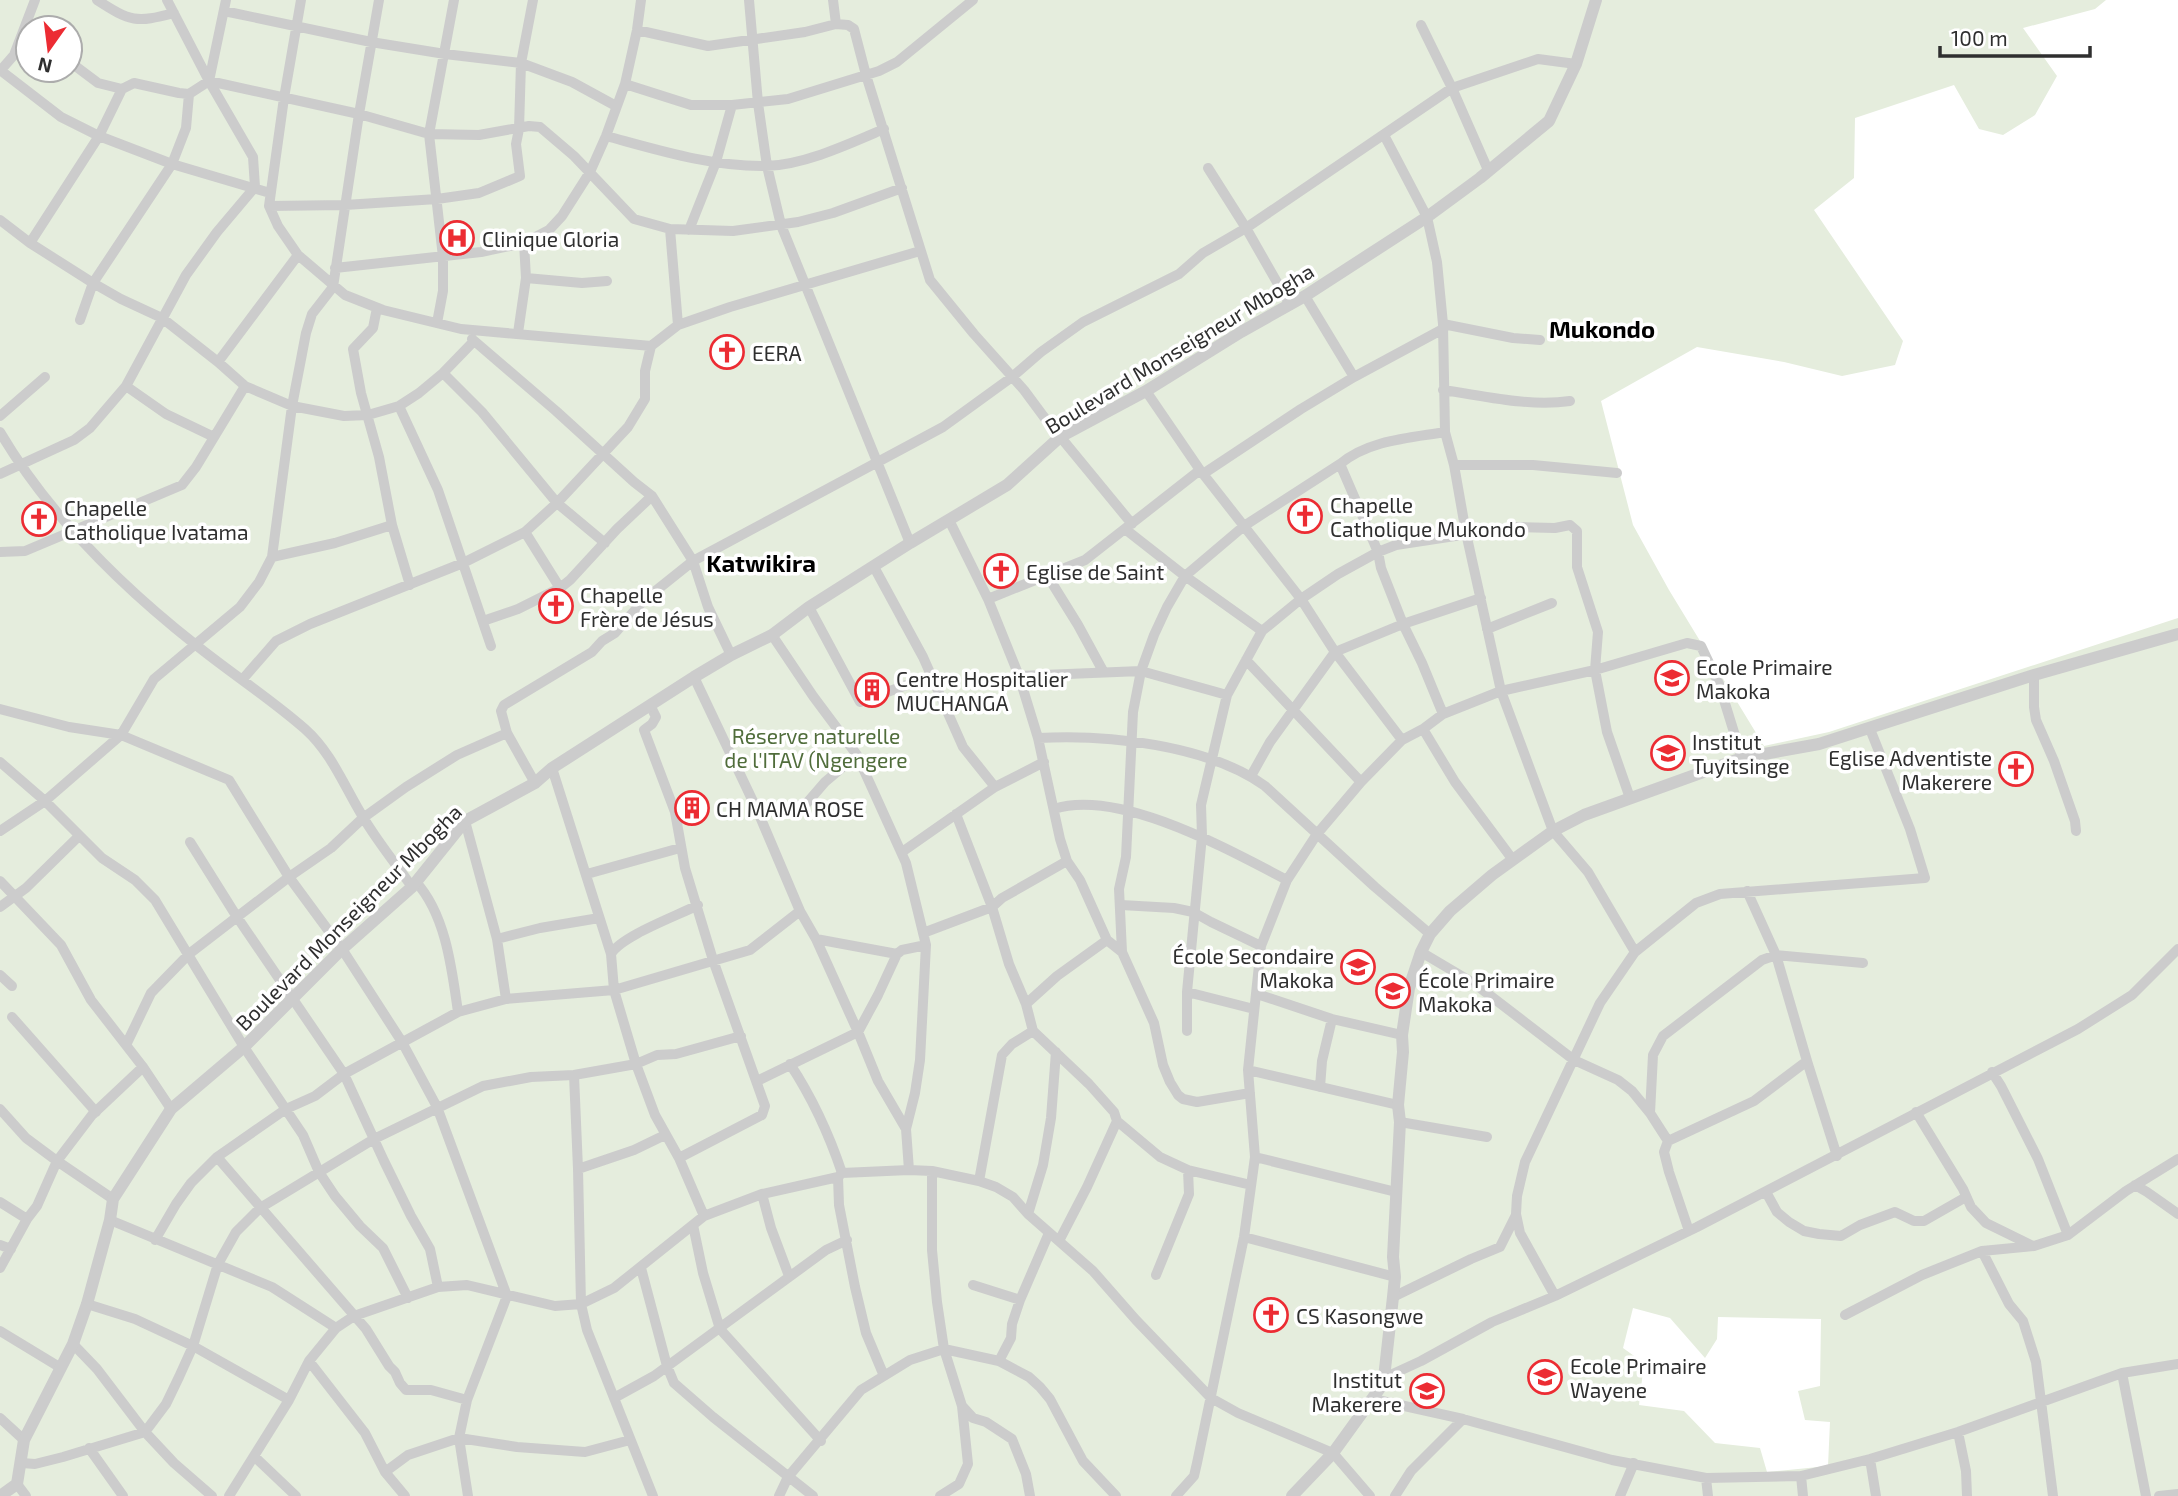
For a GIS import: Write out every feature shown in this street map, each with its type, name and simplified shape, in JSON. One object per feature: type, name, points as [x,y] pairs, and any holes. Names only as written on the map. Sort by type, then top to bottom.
[{"type":"street","points":[[97,0],[135,20],[174,13]]},
{"type":"street","points":[[0,474],[74,440],[90,428],[126,386],[186,275],[217,232],[255,187],[253,157],[167,0]]},
{"type":"street","points":[[30,243],[99,135],[122,89],[134,83],[189,94],[209,81],[226,0]]},
{"type":"street","points":[[301,0],[270,193],[270,206],[278,226],[298,255],[345,295],[377,307],[437,323],[461,329],[651,346]]},
{"type":"street","points":[[0,831],[45,800],[121,736],[154,679],[240,607],[259,582],[272,557],[292,406],[306,333],[312,314],[333,287],[379,0]]},
{"type":"street","points":[[437,323],[443,291],[443,257],[429,134],[454,0]]},
{"type":"street","points":[[270,206],[345,205],[437,199],[479,193],[520,176],[516,144],[521,63],[533,0]]},
{"type":"street","points":[[335,268],[481,252],[524,243],[549,230],[590,172],[606,136],[625,84],[641,0]]},
{"type":"street","points":[[749,0],[758,103],[767,166],[781,225],[910,543]]},
{"type":"street","points":[[833,0],[836,24]]},
{"type":"street","points":[[625,84],[691,105],[758,103],[801,95],[866,75],[897,62],[973,0]]},
{"type":"street","name":"Boulevard Monseigneur Mbogha","points":[[17,1484],[24,1440],[73,1344],[87,1304],[114,1199],[171,1109],[244,1047],[342,949],[414,884],[466,821],[535,783],[552,768],[694,677],[731,654],[772,635],[809,607],[1007,485],[1060,438],[1146,391],[1305,296],[1427,217],[1549,121],[1576,64],[1596,0]]},
{"type":"street","points":[[224,11],[445,54],[521,63],[572,82],[616,106]]},
{"type":"street","points":[[637,30],[708,46],[836,24],[848,25],[854,29],[930,280],[1024,390],[1128,527],[1185,576],[1262,631]]},
{"type":"street","points":[[1421,25],[1488,170]]},
{"type":"street","points":[[14,55],[0,71],[61,117],[172,164],[270,193]]},
{"type":"street","points":[[535,783],[507,733],[501,711],[505,705],[592,652],[614,633],[643,601],[693,561],[943,427],[1083,322],[1179,274],[1203,253],[1246,228],[1452,89],[1538,59],[1576,64]]},
{"type":"street","points":[[84,72],[98,83],[122,89]]},
{"type":"street","points":[[209,81],[359,114],[429,134],[479,135],[529,126],[540,127],[566,148],[634,219],[670,229],[733,231],[781,225],[833,213],[902,188]]},
{"type":"street","points":[[80,320],[93,283],[172,164],[186,128],[189,94]]},
{"type":"street","points":[[689,230],[716,162],[732,105]]},
{"type":"street","points":[[606,136],[716,162],[767,166],[831,151],[884,129]]},
{"type":"street","points":[[1384,135],[1427,217],[1437,262],[1443,326],[1445,432],[1501,691],[1553,831],[1588,872],[1635,952]]},
{"type":"street","points":[[1208,168],[1290,305]]},
{"type":"street","points":[[0,220],[30,243],[93,283],[162,318],[245,386],[292,406],[344,416],[368,415],[399,406],[443,373],[474,341]]},
{"type":"street","points":[[670,229],[678,325]]},
{"type":"street","points":[[519,333],[526,278],[524,243]]},
{"type":"street","points":[[242,680],[276,641],[310,624],[463,563],[524,532],[557,503],[628,427],[645,399],[645,371],[651,346],[678,325],[920,251]]},
{"type":"street","points":[[218,362],[298,255]]},
{"type":"street","points":[[526,278],[582,283],[607,281]]},
{"type":"street","points":[[1305,296],[1354,377]]},
{"type":"street","points":[[377,307],[373,328],[353,349],[361,393],[410,585]]},
{"type":"street","points":[[988,599],[1085,560],[1202,472],[1301,409],[1443,326],[1540,340]]},
{"type":"street","points":[[461,329],[652,496],[693,561],[708,607],[731,654]]},
{"type":"street","points":[[443,373],[482,412],[557,503],[606,543]]},
{"type":"street","points":[[0,416],[45,377]]},
{"type":"street","points":[[126,386],[166,414],[214,437]]},
{"type":"street","points":[[0,552],[25,551],[182,485],[245,386]]},
{"type":"street","points":[[1443,390],[1541,403],[1570,401]]},
{"type":"street","points":[[1146,391],[1202,472],[1301,599],[1335,652],[1402,740]]},
{"type":"street","points":[[399,406],[438,490],[491,646]]},
{"type":"street","points":[[0,432],[19,464],[48,502],[120,580],[195,644],[307,730],[336,767],[363,818],[433,909],[449,949],[458,1012]]},
{"type":"street","points":[[1250,1093],[1197,1102],[1178,1095],[1163,1065],[1154,1023],[1122,952],[1119,889],[1126,857],[1133,712],[1141,671],[1167,607],[1185,576],[1244,527],[1351,455],[1391,440],[1445,432]]},
{"type":"street","points":[[1340,464],[1378,552],[1381,568],[1403,624],[1443,714]]},
{"type":"street","points":[[1454,465],[1533,465],[1617,474]]},
{"type":"street","points":[[483,621],[518,609],[561,588],[652,496]]},
{"type":"street","points":[[949,520],[988,599],[1019,676],[1038,737],[1067,861],[1080,880],[1107,940],[1122,952]]},
{"type":"street","points":[[272,557],[335,543],[393,525]]},
{"type":"street","points":[[1187,1031],[1193,912],[1202,836],[1201,805],[1227,695],[1262,631],[1301,599],[1378,552],[1396,545],[1514,527],[1555,528],[1570,525],[1577,531],[1577,567],[1598,632],[1595,670],[1607,733],[1630,798]]},
{"type":"street","points":[[524,532],[561,588]]},
{"type":"street","points":[[874,567],[923,657],[963,747],[995,787]]},
{"type":"street","points":[[1047,575],[1103,671]]},
{"type":"street","points":[[1251,776],[1270,742],[1335,652],[1403,624],[1481,598]]},
{"type":"street","points":[[1487,629],[1552,603]]},
{"type":"street","points":[[809,607],[860,702],[931,676]]},
{"type":"street","points":[[1292,1496],[1333,1453],[1373,1399],[1384,1378],[1395,1277],[1393,1257],[1402,1035],[1409,988],[1421,952],[1430,934],[1450,911],[1513,859],[1553,831],[1584,815],[1742,758],[1819,744],[2034,675],[2178,634]]},
{"type":"street","points":[[772,635],[857,755],[902,852],[923,933],[926,945],[920,1060],[906,1129],[909,1170]]},
{"type":"street","points":[[1176,1496],[1194,1476],[1244,1237],[1255,1157],[1248,1070],[1261,946],[1287,880],[1317,834],[1360,782],[1402,740],[1443,714],[1501,691],[1595,670],[1686,643],[1701,646],[1719,684],[1742,758]]},
{"type":"street","points":[[1246,660],[1360,782]]},
{"type":"street","points":[[1019,676],[1141,671],[1227,695]]},
{"type":"street","points":[[2034,675],[2036,720],[2054,761],[2076,831]]},
{"type":"street","points":[[694,677],[758,813],[800,911],[816,939],[878,1082],[906,1129]]},
{"type":"street","points":[[650,705],[656,717],[644,730],[675,812],[685,868],[713,960],[765,1106],[762,1115],[679,1158]]},
{"type":"street","points":[[0,709],[69,727],[121,736],[229,780],[289,877],[342,949],[402,1042],[437,1107],[507,1296],[467,1400],[459,1438],[468,1496]]},
{"type":"street","points":[[1423,729],[1455,782],[1513,859]]},
{"type":"street","points":[[1555,1296],[1520,1233],[1516,1214],[1517,1196],[1525,1162],[1600,1003],[1635,952],[1696,903],[1720,894],[1925,878],[1910,829],[1870,729]]},
{"type":"street","points":[[126,1045],[151,993],[189,954],[331,848],[363,818],[406,787],[457,755],[507,733]]},
{"type":"street","points":[[1038,737],[1075,735],[1131,740],[1212,759],[1251,776],[1430,934]]},
{"type":"street","points":[[758,813],[806,804],[825,782],[857,755]]},
{"type":"street","points":[[0,762],[45,800],[102,858],[135,880],[155,900],[244,1047],[303,1135],[319,1172],[349,1213],[383,1248],[408,1298]]},
{"type":"street","points":[[902,852],[995,787],[1044,762]]},
{"type":"street","points":[[552,768],[611,954],[614,990],[636,1064],[655,1115],[679,1158],[704,1216]]},
{"type":"street","points":[[1054,809],[1090,804],[1128,811],[1202,836],[1287,880]]},
{"type":"street","points":[[956,814],[992,907],[1033,1031],[1114,1112],[1117,1121],[1160,1157],[1188,1170],[1251,1185]]},
{"type":"street","points":[[466,821],[497,939],[506,999]]},
{"type":"street","points":[[0,907],[26,888],[79,836]]},
{"type":"street","points":[[190,842],[237,917],[344,1074],[411,1216],[430,1249],[438,1287]]},
{"type":"street","points":[[587,874],[680,848]]},
{"type":"street","points":[[923,933],[992,907],[1002,898],[1067,861]]},
{"type":"street","points":[[0,881],[61,945],[91,1000],[143,1067],[171,1109]]},
{"type":"street","points":[[1747,891],[1776,955],[1837,1156]]},
{"type":"street","points":[[611,954],[615,947],[636,934],[698,905]]},
{"type":"street","points":[[1121,905],[1174,908],[1193,912],[1261,946]]},
{"type":"street","points":[[155,1240],[191,1183],[216,1157],[286,1109],[314,1096],[344,1074],[458,1012],[506,999],[614,990],[750,950],[800,911]]},
{"type":"street","points":[[497,939],[540,928],[599,918]]},
{"type":"street","points":[[816,939],[897,954]]},
{"type":"street","points":[[1026,1004],[1057,976],[1107,940]]},
{"type":"street","points":[[757,1081],[858,1032],[897,954],[902,950],[926,945]]},
{"type":"street","points":[[1384,1378],[1492,1322],[1555,1296],[1689,1231],[2078,1029],[2132,995],[2178,949]]},
{"type":"street","points":[[1421,952],[1475,984],[1574,1060],[1618,1080],[1632,1091],[1668,1141]]},
{"type":"street","points":[[1650,1113],[1653,1055],[1663,1036],[1762,960],[1776,955],[1863,963]]},
{"type":"street","points":[[0,975],[12,986]]},
{"type":"street","points":[[1187,992],[1254,1009]]},
{"type":"street","points":[[1257,994],[1332,1019],[1402,1035]]},
{"type":"street","points":[[12,1017],[96,1112]]},
{"type":"street","points":[[1320,1087],[1322,1061],[1332,1019]]},
{"type":"street","points":[[979,1181],[1002,1055],[1012,1044],[1033,1031]]},
{"type":"street","points":[[22,1464],[35,1464],[145,1432],[166,1404],[193,1346],[218,1264],[236,1232],[260,1208],[374,1139],[483,1086],[636,1064],[657,1055],[676,1054],[740,1036]]},
{"type":"street","points":[[1028,1214],[1043,1166],[1051,1118],[1056,1052]]},
{"type":"street","points":[[1689,1231],[1664,1152],[1668,1141],[1754,1101],[1807,1062]]},
{"type":"street","points":[[790,1065],[808,1092],[831,1141],[840,1175],[839,1205],[866,1333],[884,1376]]},
{"type":"street","points":[[0,1268],[37,1206],[57,1161],[96,1112],[143,1067]]},
{"type":"street","points":[[1248,1070],[1398,1105]]},
{"type":"street","points":[[1992,1072],[2038,1158],[2068,1235]]},
{"type":"street","points":[[573,1075],[581,1304],[587,1329],[653,1496]]},
{"type":"street","points":[[0,1109],[26,1138],[114,1199]]},
{"type":"street","points":[[1916,1112],[1971,1207],[1986,1223],[2034,1246]]},
{"type":"street","points":[[1059,1241],[1117,1121]]},
{"type":"street","points":[[1400,1122],[1487,1137]]},
{"type":"street","points":[[578,1170],[634,1150],[665,1135]]},
{"type":"street","points":[[216,1157],[366,1329],[406,1390],[430,1390],[467,1400]]},
{"type":"street","points":[[1255,1157],[1396,1192]]},
{"type":"street","points":[[1844,1315],[1922,1275],[1982,1251],[2034,1246],[2068,1235],[2135,1185],[2178,1159]]},
{"type":"street","points":[[229,1496],[255,1457],[309,1361],[335,1328],[354,1316],[438,1287],[467,1284],[555,1306],[581,1304],[614,1288],[704,1216],[762,1194],[840,1175],[909,1170],[932,1171],[979,1181],[1013,1197],[1028,1214],[1093,1272],[1211,1398],[1238,1413],[1333,1453],[1370,1496]]},
{"type":"street","points":[[1156,1275],[1189,1194],[1188,1170]]},
{"type":"street","points":[[932,1171],[932,1250],[944,1349],[962,1406],[968,1464],[959,1484],[940,1496]]},
{"type":"street","points":[[2135,1185],[2178,1214]]},
{"type":"street","points":[[1766,1192],[1777,1212],[1804,1231],[1841,1236],[1860,1225],[1895,1212],[1914,1221],[1924,1221],[1966,1197]]},
{"type":"street","points":[[762,1194],[789,1276]]},
{"type":"street","points":[[0,1202],[27,1219]]},
{"type":"street","points":[[1393,1297],[1500,1247],[1516,1214]]},
{"type":"street","points":[[110,1220],[272,1287],[335,1328]]},
{"type":"street","points":[[693,1225],[703,1273],[720,1329],[821,1440]]},
{"type":"street","points":[[999,1361],[1011,1338],[1020,1300],[1049,1233]]},
{"type":"street","points":[[1244,1237],[1395,1277]]},
{"type":"street","points":[[614,1398],[720,1329],[826,1250],[847,1240]]},
{"type":"street","points":[[0,1245],[11,1249]]},
{"type":"street","points":[[1982,1251],[2009,1304],[2023,1321],[2036,1362],[2053,1496]]},
{"type":"street","points":[[641,1268],[674,1383],[813,1496]]},
{"type":"street","points":[[972,1284],[1020,1300]]},
{"type":"street","points":[[87,1304],[135,1319],[193,1346],[289,1399]]},
{"type":"street","points":[[0,1331],[61,1368]]},
{"type":"street","points":[[73,1344],[97,1369],[145,1432],[174,1463],[212,1496]]},
{"type":"street","points":[[779,1496],[788,1477],[861,1390],[910,1360],[944,1349],[999,1361],[1029,1377],[1049,1399],[1083,1461],[1116,1496]]},
{"type":"street","points":[[309,1361],[365,1433],[385,1472],[405,1496]]},
{"type":"street","points":[[1373,1399],[1463,1419],[1612,1460],[1706,1478],[1801,1476],[1870,1459],[1958,1432],[2122,1373],[2178,1364]]},
{"type":"street","points":[[2122,1373],[2146,1496]]},
{"type":"street","points":[[962,1406],[972,1418],[986,1422],[1012,1439],[1026,1474],[1030,1496]]},
{"type":"street","points":[[0,1418],[24,1440]]},
{"type":"street","points":[[1395,1496],[1411,1471],[1463,1419]]},
{"type":"street","points":[[1958,1432],[1966,1471],[1967,1496]]},
{"type":"street","points":[[385,1472],[408,1455],[459,1438],[568,1452],[584,1452],[630,1440]]},
{"type":"street","points":[[89,1448],[122,1496]]},
{"type":"street","points":[[255,1457],[296,1496]]},
{"type":"street","points":[[1870,1459],[1876,1496]]},
{"type":"street","points":[[1620,1496],[1634,1463]]},
{"type":"street","points":[[1801,1476],[1803,1496]]},
{"type":"street","points":[[1706,1478],[1708,1496]]},
{"type":"street","points":[[0,1496],[17,1484],[26,1496]]},
{"type":"street","points":[[2159,1496],[2178,1493]]},
{"type":"green space","name":"Réserve naturelle de l'ITAV (Ngengere","points":[[0,0],[2106,0],[2095,9],[2023,28],[2057,76],[2035,115],[2003,135],[1979,129],[1954,85],[1855,118],[1854,178],[1814,210],[1903,341],[1895,365],[1842,376],[1784,362],[1697,347],[1601,401],[1633,525],[1669,590],[1764,746],[1829,732],[2178,618],[2178,1496],[0,1496]],"holes":[[[1633,1308],[1670,1318],[1705,1358],[1717,1339],[1718,1317],[1821,1319],[1820,1386],[1798,1391],[1805,1420],[1830,1422],[1828,1466],[1767,1472],[1760,1448],[1715,1443],[1684,1411],[1639,1405],[1644,1363],[1623,1348]]]},
{"type":"place","name":"Clinique Gloria","points":[[457,238]]},
{"type":"place","name":"EERA","points":[[727,352]]},
{"type":"place","name":"Chapelle Catholique Mukondo","points":[[1305,516]]},
{"type":"place","name":"Chapelle Catholique Ivatama","points":[[39,519]]},
{"type":"place","name":"Eglise de Saint","points":[[1001,571]]},
{"type":"place","name":"Chapelle Frère de Jésus","points":[[556,606]]},
{"type":"place","name":"Ecole Primaire Makoka","points":[[1672,678]]},
{"type":"place","name":"Centre Hospitalier MUCHANGA","points":[[872,690]]},
{"type":"place","name":"Institut Tuyitsinge","points":[[1668,753]]},
{"type":"place","name":"Eglise Adventiste Makerere","points":[[2016,769]]},
{"type":"place","name":"CH MAMA ROSE","points":[[692,808]]},
{"type":"place","name":"École Secondaire Makoka","points":[[1358,967]]},
{"type":"place","name":"École Primaire Makoka","points":[[1393,991]]},
{"type":"place","name":"CS Kasongwe","points":[[1271,1315]]},
{"type":"place","name":"Ecole Primaire Wayene","points":[[1545,1377]]},
{"type":"place","name":"Institut Makerere","points":[[1427,1391]]},
{"type":"district","name":"Mukondo","points":[[1602,328]]},
{"type":"district","name":"Katwikira","points":[[761,562]]}]
